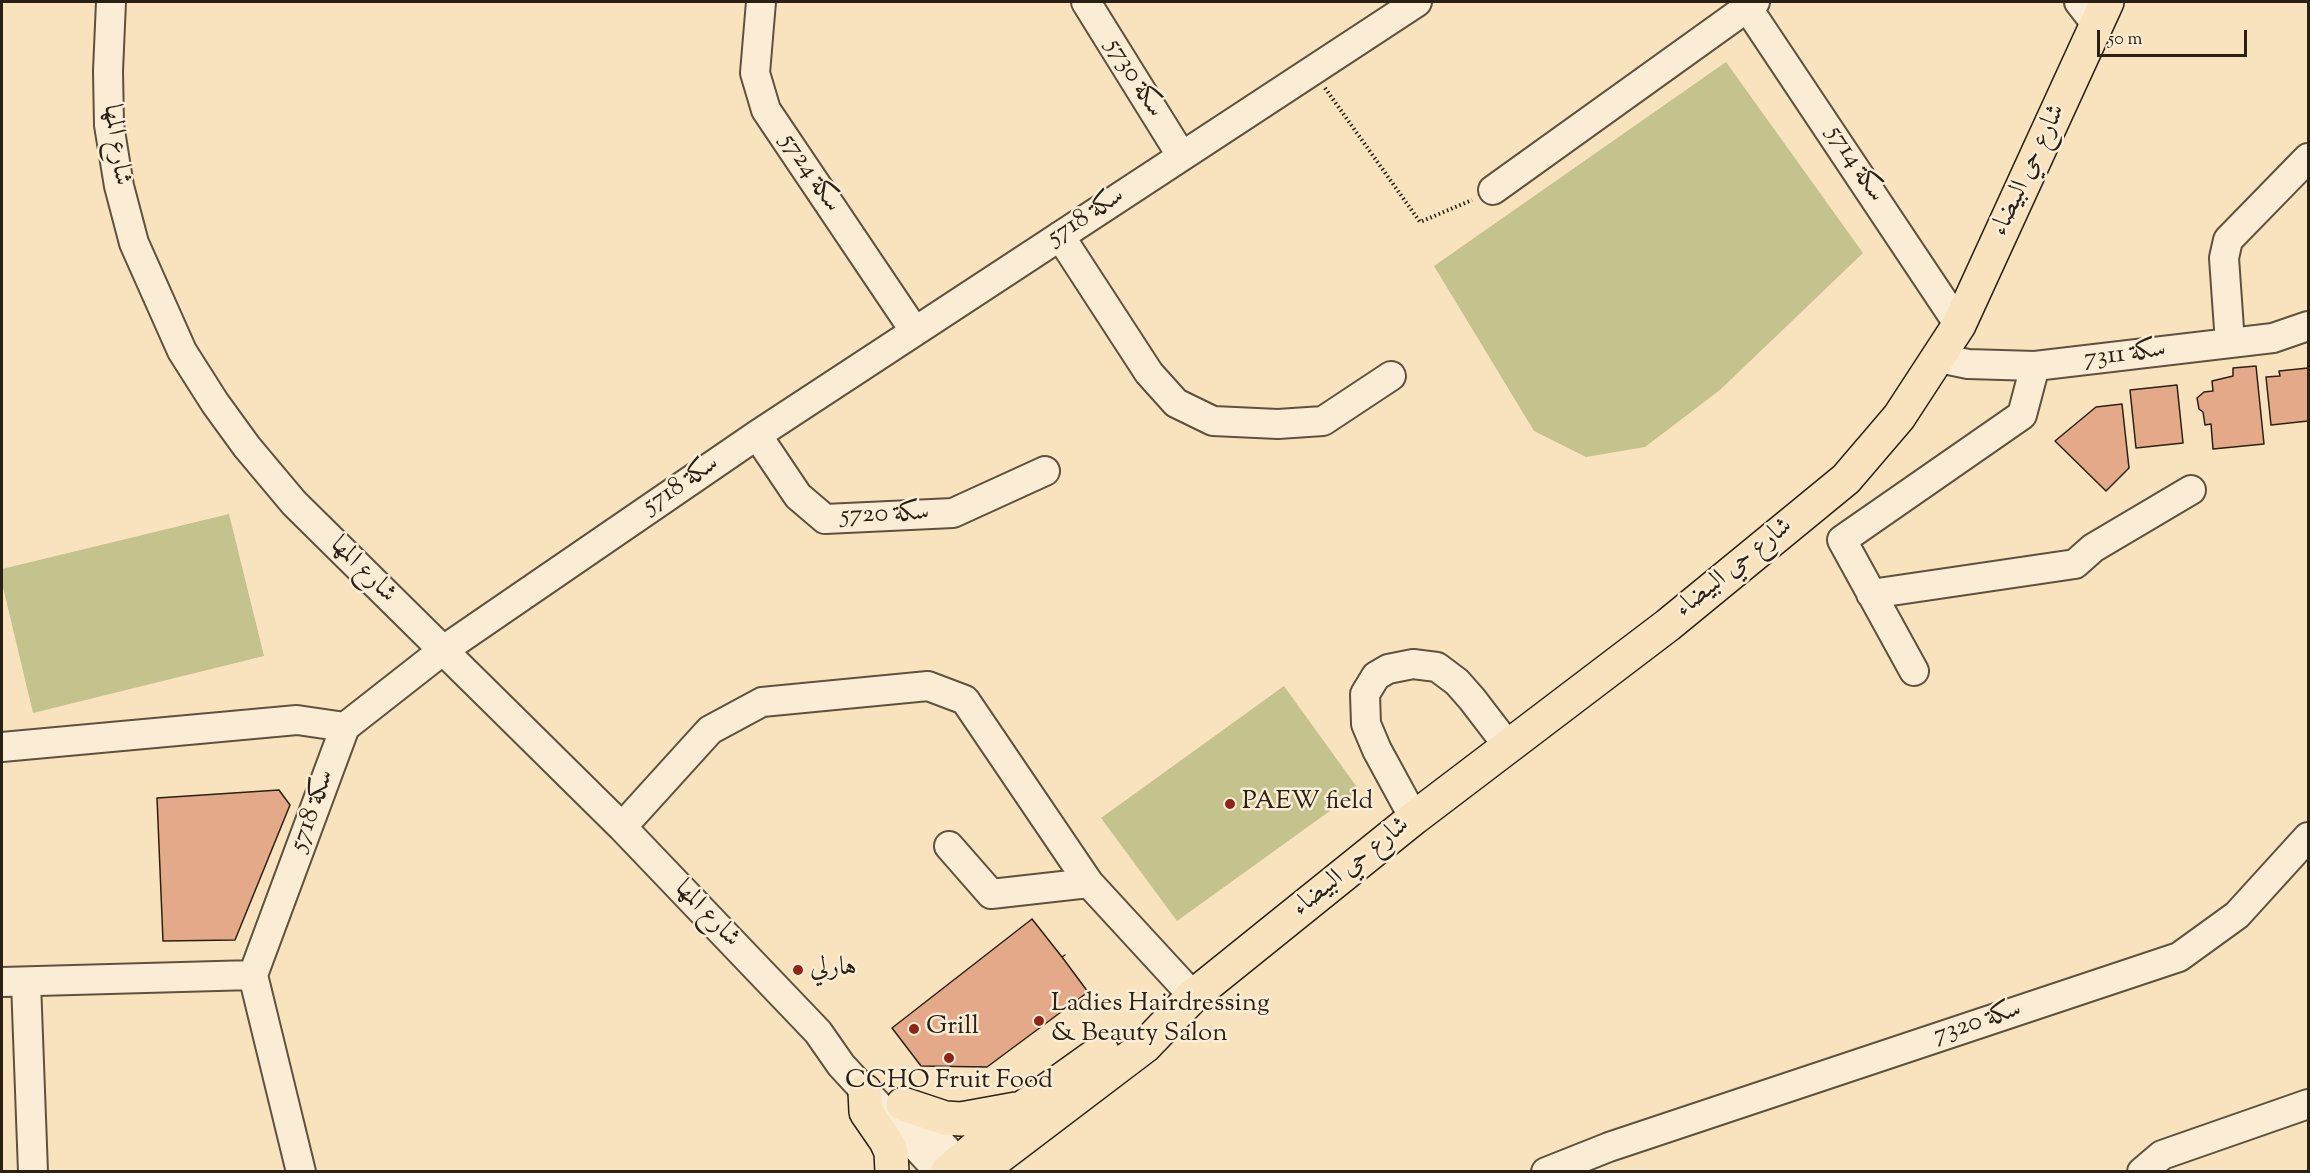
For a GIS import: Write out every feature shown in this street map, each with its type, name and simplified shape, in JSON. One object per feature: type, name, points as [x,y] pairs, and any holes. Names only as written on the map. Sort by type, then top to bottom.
[{"type":"main road","name":"شارع حي البيضاء","points":[[1193,996],[1414,818],[1668,625],[1846,479],[1899,417],[1959,325],[2094,9]]},
{"type":"main road","points":[[956,1170],[1021,1109],[1136,1028],[1193,996]]},
{"type":"main road","points":[[956,1170],[1144,1046],[1193,996]]},
{"type":"main road","points":[[865,1091],[866,1112],[891,1152],[892,1172]]},
{"type":"main road","points":[[903,1104],[936,1115],[961,1119],[1021,1109]]},
{"type":"street","name":"شارع المها","points":[[111,2],[108,71],[109,125],[119,186],[134,243],[182,351],[247,447],[294,503],[622,827],[818,1032],[832,1054],[934,1166],[956,1170]]},
{"type":"street","name":"سكة 5724","points":[[761,2],[755,72],[766,110],[914,330]]},
{"type":"street","name":"سكة 5730","points":[[1086,2],[1181,155]]},
{"type":"street","points":[[1493,190],[1751,4]]},
{"type":"street","name":"سكة 5714","points":[[1751,4],[1788,66],[1959,325]]},
{"type":"street","name":"سكة 5718","points":[[253,975],[345,727],[442,651],[757,435],[1313,70],[1402,6]]},
{"type":"street","points":[[2230,343],[2224,258],[2228,240],[2308,158]]},
{"type":"street","points":[[1060,236],[1149,373],[1176,403],[1213,421],[1278,424],[1323,421],[1391,376]]},
{"type":"street","name":"سكة 7311","points":[[1939,358],[1968,364],[2035,366],[2273,338],[2308,326]]},
{"type":"street","points":[[1914,671],[1842,540],[2022,415],[2035,366]]},
{"type":"street","name":"سكة 5720","points":[[757,435],[798,496],[825,519],[953,513],[1045,471]]},
{"type":"street","points":[[1871,594],[2075,564],[2093,548],[2191,490]]},
{"type":"street","points":[[1414,818],[1377,750],[1366,724],[1365,694],[1376,676],[1388,669],[1413,664],[1437,668],[1457,682],[1508,746]]},
{"type":"street","points":[[622,827],[710,730],[762,702],[928,686],[965,700],[1089,883],[1193,996]]},
{"type":"street","points":[[2,747],[297,720],[345,727]]},
{"type":"street","name":"سكة 7320","points":[[1546,1172],[1602,1159],[2179,957],[2237,915],[2308,837]]},
{"type":"street","points":[[949,846],[991,894],[1089,883]]},
{"type":"street","points":[[33,1172],[14,982],[253,975],[301,1172]]},
{"type":"street","name":"شارع المها","points":[[818,1032],[854,1055],[946,1149],[956,1170]]},
{"type":"street","points":[[2142,1172],[2162,1155],[2308,1104]]},
{"type":"path","points":[[1313,70],[1420,222],[1493,190]]},
{"type":"shaded area","points":[[1726,62],[1863,253],[1720,390],[1645,447],[1586,457],[1534,431],[1434,266]]},
{"type":"shaded area","points":[[229,514],[264,656],[33,713],[2,583],[2,569]]},
{"type":"shaded area","name":"PAEW field","points":[[1284,686],[1359,790],[1177,921],[1101,818]]},
{"type":"building","points":[[2256,366],[2264,444],[2213,449],[2211,424],[2205,425],[2197,398],[2204,392],[2213,391],[2212,381],[2233,376],[2233,368]]},
{"type":"building","points":[[2308,368],[2308,421],[2271,425],[2266,377],[2280,376],[2279,371]]},
{"type":"building","points":[[2177,385],[2183,443],[2136,448],[2130,390]]},
{"type":"building","points":[[2122,404],[2129,468],[2106,491],[2055,441],[2096,407]]},
{"type":"building","points":[[279,790],[290,805],[235,940],[163,941],[157,798]]},
{"type":"building","points":[[1032,919],[1088,992],[987,1067],[921,1066],[892,1028]]},
{"type":"place","name":"PAEW field","points":[[1230,804]]},
{"type":"place","name":"هارلي","points":[[798,970]]},
{"type":"place","name":"Ladies Hairdressing & Beauty Salon","points":[[1039,1021]]},
{"type":"place","name":"Grill","points":[[914,1029]]},
{"type":"place","name":"CCHO Fruit Food","points":[[949,1058]]}]
